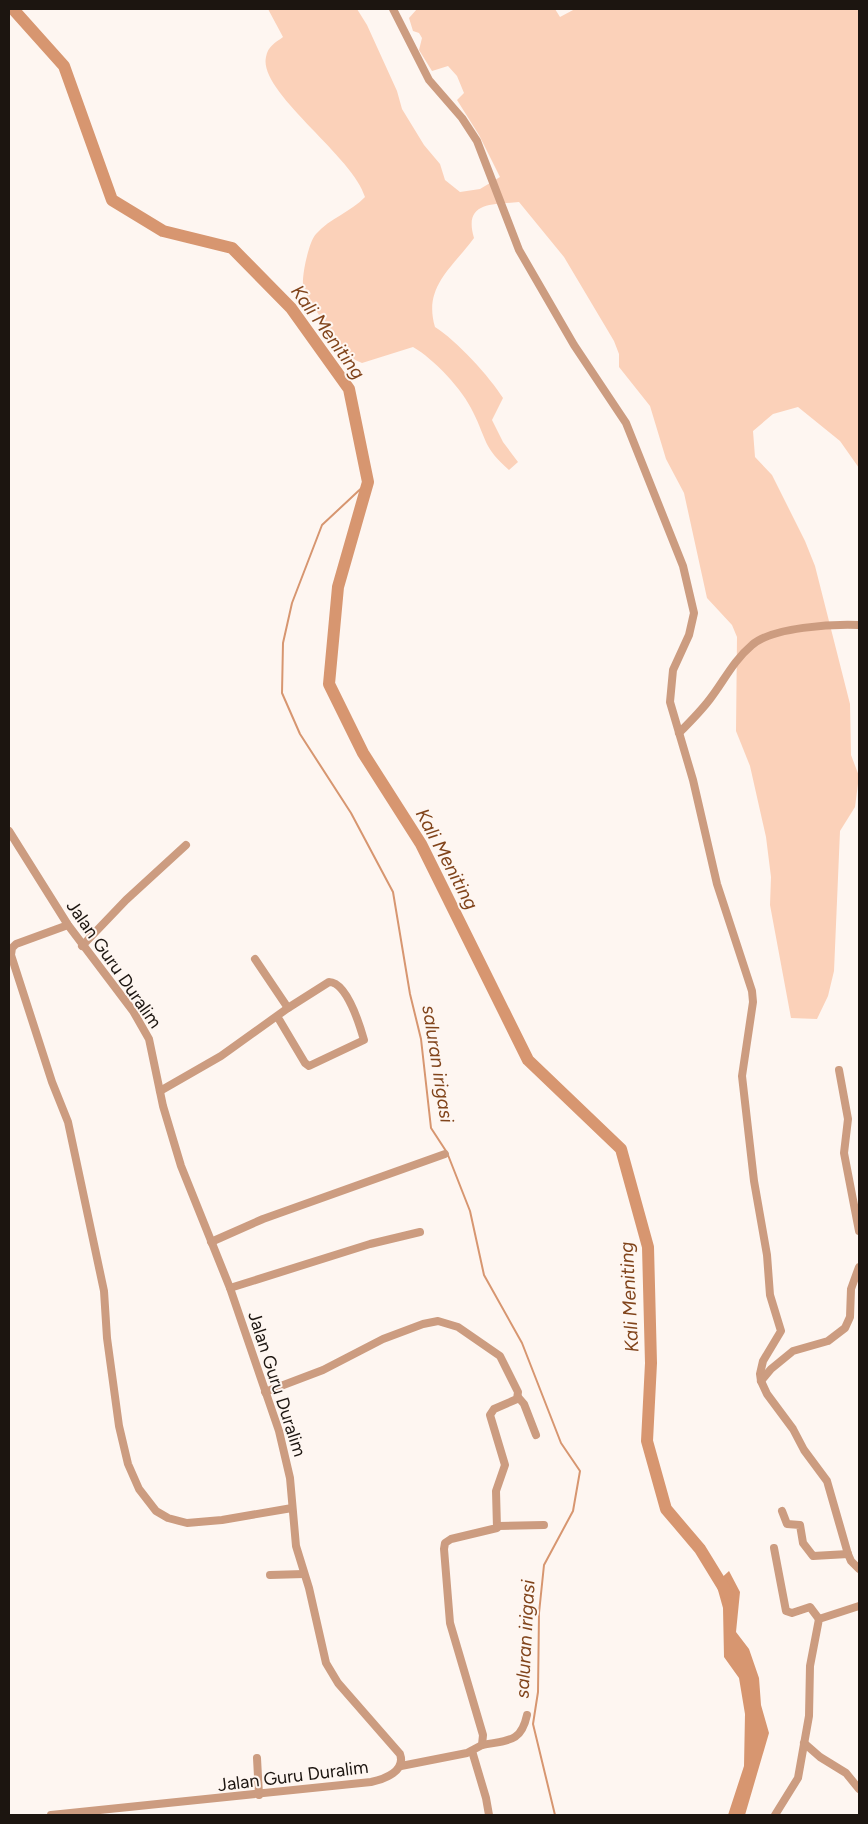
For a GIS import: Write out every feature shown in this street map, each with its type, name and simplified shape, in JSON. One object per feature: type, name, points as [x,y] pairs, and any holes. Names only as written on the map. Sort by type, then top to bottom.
[{"type":"street","points":[[393,9],[429,80],[462,118],[477,141],[519,250],[578,352],[626,423],[641,457],[661,516],[683,566],[693,601],[692,624],[670,682],[670,702],[693,780],[717,884],[752,991],[752,1010],[742,1076],[754,1181],[767,1255],[770,1295],[781,1331],[763,1361],[761,1381],[767,1394],[793,1429],[804,1450],[827,1481],[848,1554],[851,1561],[859,1569]]},
{"type":"street","points":[[679,733],[711,698],[735,662],[753,643],[767,636],[805,628],[859,625]]},
{"type":"street","name":"Jalan Guru Duralim","points":[[9,831],[82,946],[130,1007],[143,1028],[152,1050],[160,1091],[181,1166],[230,1288],[279,1431],[288,1468],[296,1546],[330,1672],[400,1754],[401,1766],[392,1774],[371,1782],[51,1815]]},
{"type":"street","points":[[82,946],[132,893],[186,844]]},
{"type":"street","points":[[68,925],[16,944],[12,948],[11,954],[52,1082],[68,1122],[103,1284],[106,1338],[119,1426],[131,1473],[139,1489],[152,1507],[162,1515],[180,1522],[222,1520],[292,1508]]},
{"type":"street","points":[[255,959],[288,1008]]},
{"type":"street","points":[[160,1091],[221,1056],[288,1008],[328,982],[334,982],[358,1015],[364,1040],[308,1066],[277,1016]]},
{"type":"street","points":[[839,1070],[848,1119],[844,1153],[859,1231]]},
{"type":"street","points":[[211,1242],[263,1220],[445,1154]]},
{"type":"street","points":[[230,1288],[370,1244],[420,1232]]},
{"type":"street","points":[[761,1381],[771,1369],[793,1351],[828,1341],[845,1328],[850,1317],[851,1289],[859,1267]]},
{"type":"street","points":[[265,1392],[314,1374],[383,1339],[423,1324],[438,1321],[458,1327],[500,1356],[518,1392],[518,1397],[524,1404],[536,1436]]},
{"type":"street","points":[[482,1746],[483,1735],[450,1623],[444,1549],[447,1542],[451,1539],[497,1529],[496,1491],[505,1464],[490,1416],[494,1409],[518,1397]]},
{"type":"street","points":[[782,1512],[787,1524],[800,1525],[802,1543],[813,1556],[848,1554]]},
{"type":"street","points":[[498,1526],[544,1525]]},
{"type":"street","points":[[774,1548],[786,1611],[792,1613],[810,1607],[819,1619],[810,1666],[809,1716],[795,1786],[775,1815]]},
{"type":"street","points":[[270,1575],[304,1574]]},
{"type":"street","points":[[819,1619],[859,1606]]},
{"type":"street","points":[[401,1766],[472,1751],[482,1746],[517,1737],[524,1728],[527,1715]]},
{"type":"street","points":[[804,1743],[820,1758],[856,1777],[859,1788]]},
{"type":"street","points":[[472,1751],[486,1798],[488,1815]]},
{"type":"street","points":[[257,1758],[259,1795]]},
{"type":"shaded area","points":[[268,9],[357,9],[367,25],[397,91],[402,109],[424,145],[440,164],[445,180],[460,192],[480,189],[500,177],[479,135],[457,100],[464,93],[457,76],[448,66],[432,71],[419,50],[422,38],[419,33],[413,31],[409,18],[417,9],[555,9],[560,17],[575,9],[859,9],[859,468],[840,441],[798,407],[773,414],[753,431],[755,457],[772,475],[805,541],[815,566],[850,704],[851,755],[859,776],[855,807],[840,831],[834,971],[828,996],[817,1019],[791,1018],[770,905],[771,877],[766,837],[750,766],[736,731],[737,637],[732,625],[707,598],[684,493],[666,459],[650,406],[619,367],[619,354],[614,341],[564,257],[519,202],[490,205],[477,211],[473,217],[472,226],[474,238],[449,269],[436,289],[432,313],[435,327],[453,341],[472,360],[503,398],[492,420],[503,442],[518,462],[509,470],[494,455],[486,443],[473,412],[462,394],[439,367],[421,352],[413,347],[362,363],[350,356],[316,310],[305,291],[303,280],[313,238],[322,228],[365,197],[357,181],[343,163],[276,88],[267,71],[266,57],[268,50],[283,37]]},
{"type":"shaded area","points":[[729,1571],[740,1592],[736,1632],[749,1649],[759,1678],[761,1705],[769,1733],[745,1815],[728,1815],[744,1766],[745,1714],[739,1678],[724,1657],[723,1608],[716,1583]]},
{"type":"waterway","name":"Kali Meniting","points":[[13,9],[64,66],[112,200],[163,231],[232,248],[291,308],[349,389],[368,482],[338,587],[329,684],[363,753],[421,844],[528,1060],[621,1149],[648,1247],[651,1363],[647,1441],[666,1509],[700,1549],[727,1593]]},
{"type":"waterway","name":"saluran irigasi","points":[[368,482],[322,525],[292,603],[283,643],[282,693],[300,734],[351,813],[393,892],[410,994],[421,1039],[431,1128],[446,1151]]},
{"type":"waterway","name":"saluran irigasi","points":[[448,1155],[470,1211],[484,1275],[522,1343],[561,1443],[580,1471],[573,1511],[544,1565],[539,1613],[538,1692],[533,1724],[555,1815]]}]
